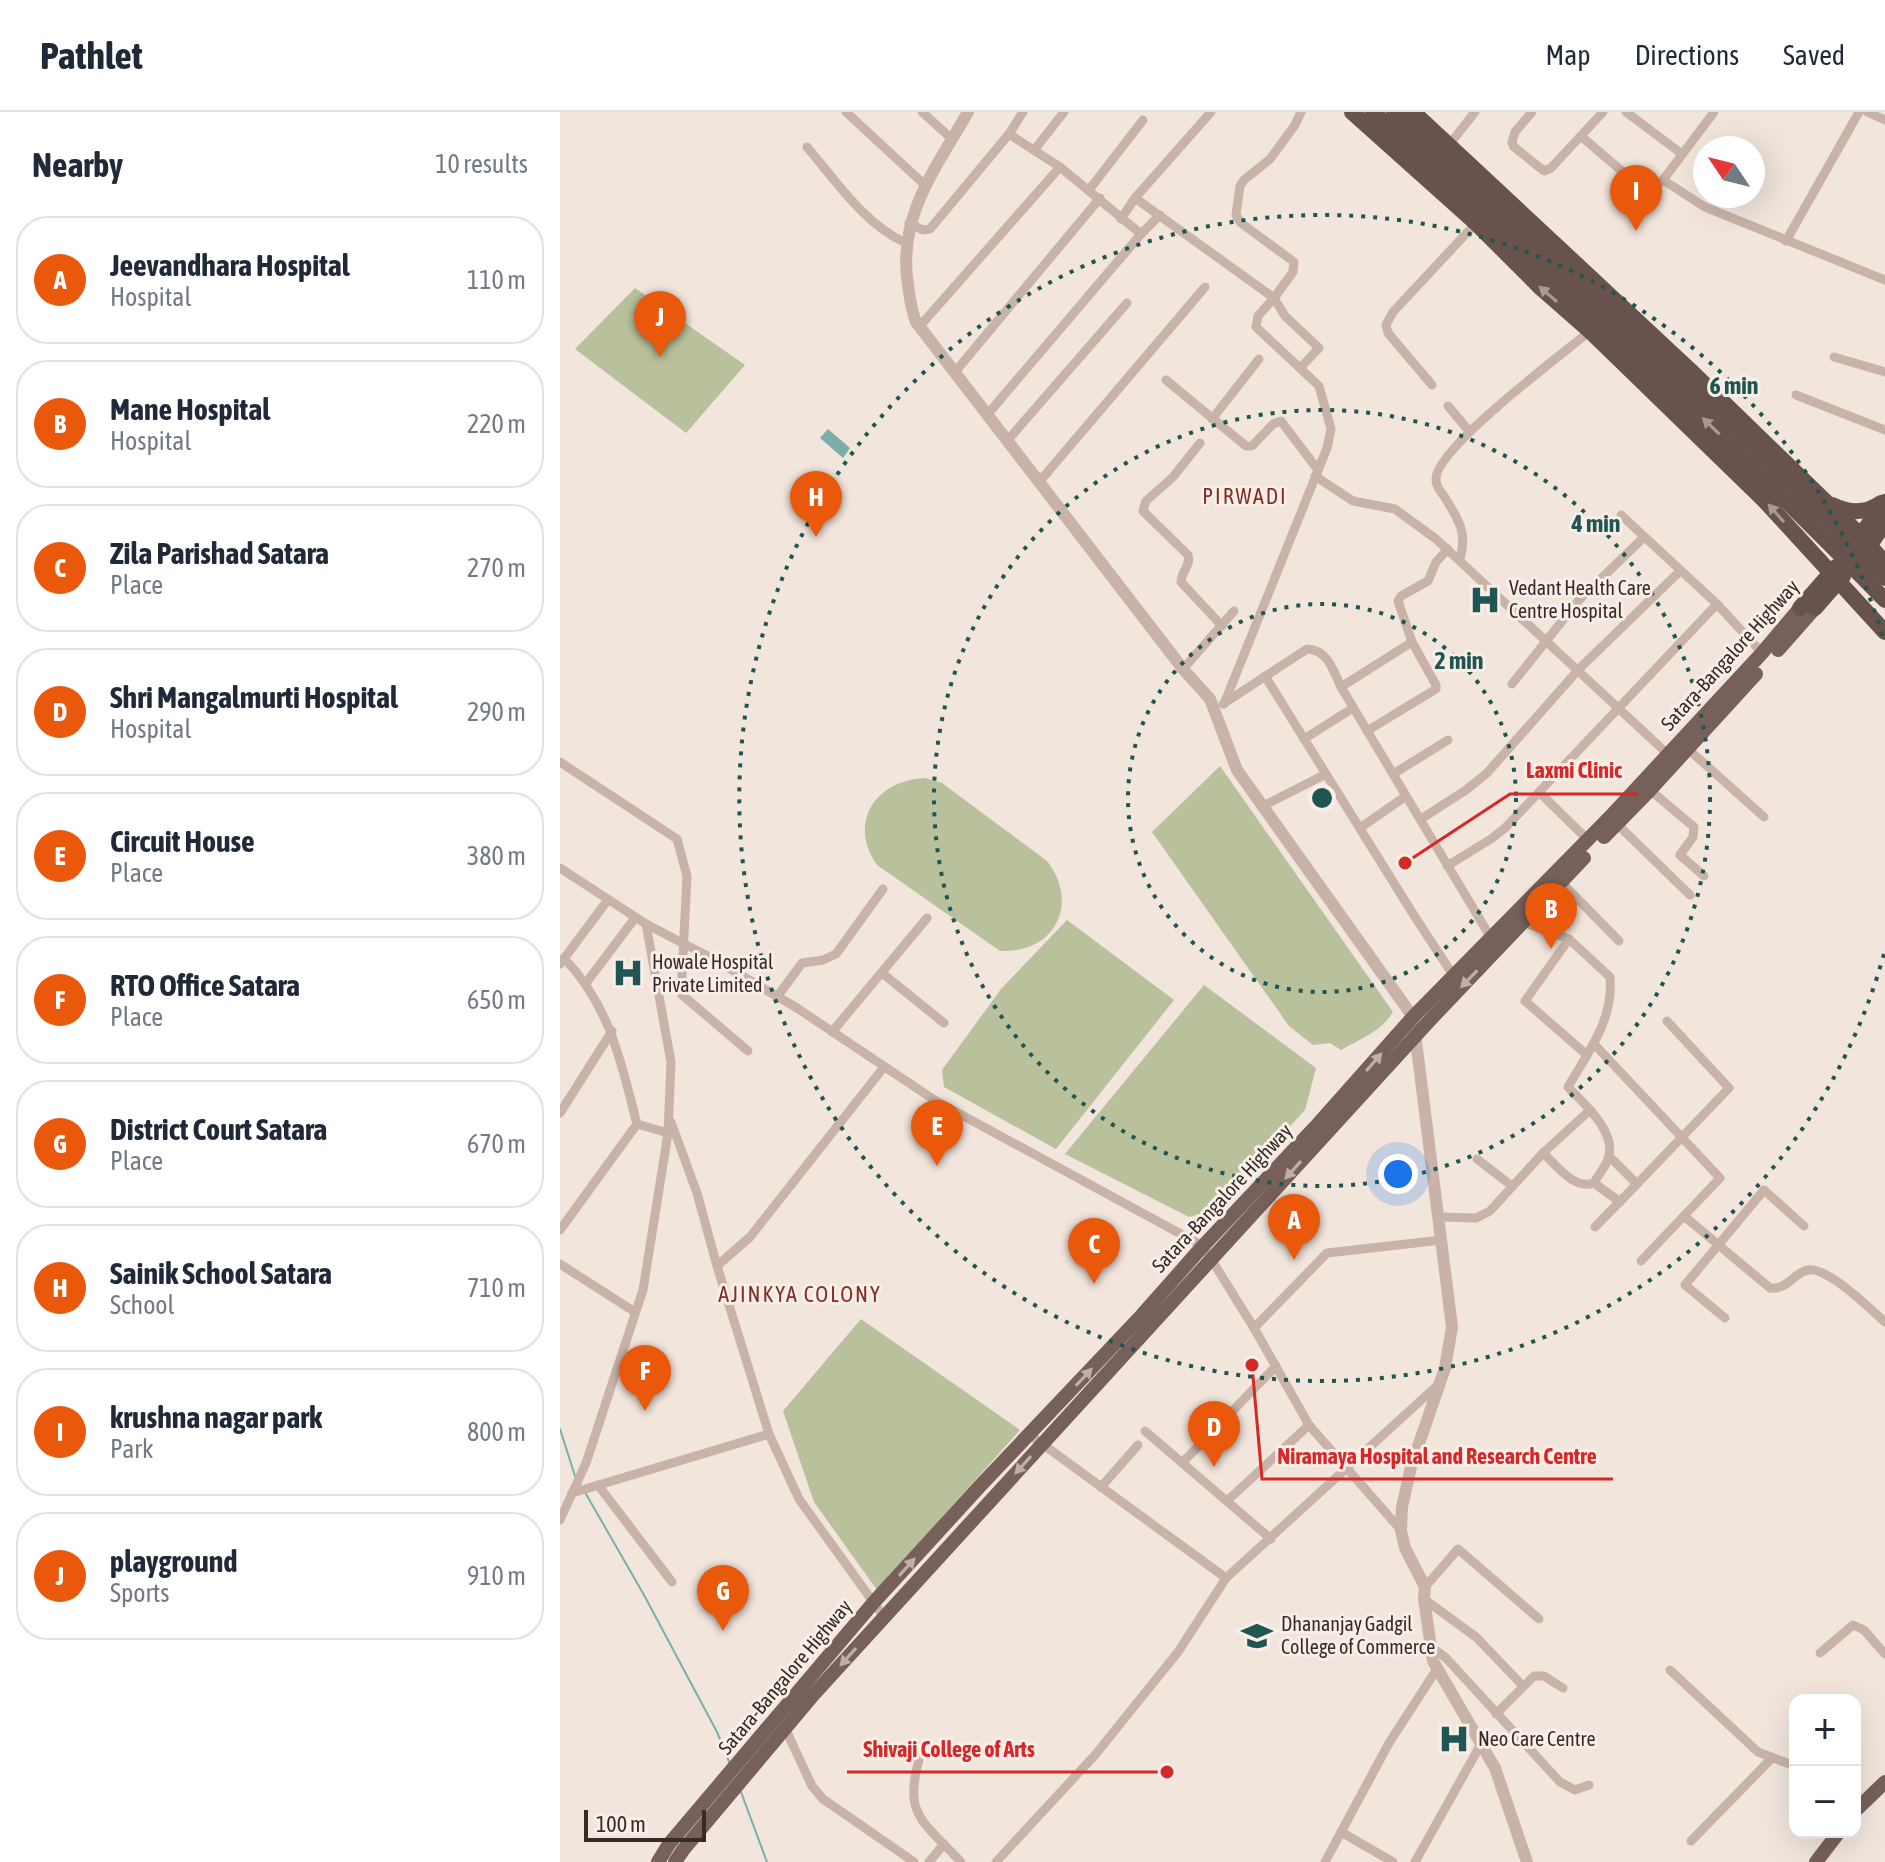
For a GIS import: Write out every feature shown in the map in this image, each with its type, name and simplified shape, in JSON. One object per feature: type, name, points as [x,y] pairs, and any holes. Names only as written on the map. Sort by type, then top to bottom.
[{"type":"highway","points":[[1352,112],[1476,223],[1768,503],[1885,632]]},
{"type":"highway","points":[[1373,112],[1686,401],[1885,600]]},
{"type":"highway","points":[[1394,112],[1685,379],[1885,578]]},
{"type":"highway","points":[[1413,112],[1692,372],[1827,502],[1885,563]]},
{"type":"highway","points":[[1827,502],[1839,508],[1866,511],[1885,500]]},
{"type":"highway","points":[[1865,541],[1885,500]]},
{"type":"highway","points":[[1865,541],[1885,523]]},
{"type":"highway","name":"Satara-Bangalore Highway","points":[[1808,608],[1865,541]]},
{"type":"highway","points":[[1804,546],[1812,577],[1808,608],[1836,604],[1860,606]]},
{"type":"main road","name":"Satara-Bangalore Highway","points":[[675,1862],[785,1728],[1203,1246],[1413,1017],[1672,758],[1762,653],[1808,608]]},
{"type":"main road","name":"Satara-Bangalore Highway","points":[[658,1862],[669,1844],[874,1602],[1213,1258],[1416,1036],[1650,790],[1672,758],[1688,749],[1808,608]]},
{"type":"main road","points":[[1861,1799],[1885,1782]]},
{"type":"main road","points":[[1816,1862],[1834,1838]]},
{"type":"street","points":[[846,112],[926,186]]},
{"type":"street","points":[[922,112],[952,139]]},
{"type":"street","points":[[968,112],[909,223],[905,267],[912,313],[919,327],[1183,669],[1219,707],[1237,770],[1413,1017],[1452,1327],[1440,1383],[1411,1467],[1402,1507],[1401,1530],[1405,1548],[1424,1593],[1437,1669],[1495,1768],[1527,1862]]},
{"type":"street","points":[[909,223],[923,230],[930,229],[1009,134],[1023,112]]},
{"type":"street","points":[[1035,149],[1064,112]]},
{"type":"street","points":[[1121,219],[1135,198],[1211,112]]},
{"type":"street","points":[[1219,707],[1317,473],[1331,429],[1319,386],[1256,327],[1258,316],[1293,272],[1294,262],[1241,223],[1236,215],[1240,186],[1266,164],[1301,112]]},
{"type":"street","points":[[1449,145],[1475,112]]},
{"type":"street","points":[[1532,112],[1515,132],[1512,142],[1544,171],[1551,168],[1603,112]]},
{"type":"street","points":[[1626,112],[1682,154]]},
{"type":"street","points":[[1786,241],[1859,112]]},
{"type":"street","points":[[1867,112],[1885,120]]},
{"type":"street","points":[[1582,137],[1645,189],[1654,188],[1711,113]]},
{"type":"street","points":[[1089,190],[1143,120]]},
{"type":"street","points":[[1009,134],[1060,167],[1141,234]]},
{"type":"street","points":[[807,147],[873,222],[888,235],[906,243]]},
{"type":"street","points":[[919,327],[1060,167]]},
{"type":"street","points":[[1663,180],[1705,207],[1885,280]]},
{"type":"street","points":[[955,372],[1100,198]]},
{"type":"street","points":[[1135,198],[1274,298],[1285,316],[1319,348],[1301,367]]},
{"type":"street","points":[[987,415],[1160,215]]},
{"type":"street","points":[[1432,385],[1388,333],[1386,325],[1393,312],[1476,223]]},
{"type":"street","points":[[1040,481],[1205,287]]},
{"type":"street","points":[[1007,441],[1127,303]]},
{"type":"street","points":[[1460,559],[1465,543],[1463,531],[1436,485],[1435,476],[1469,431],[1590,331]]},
{"type":"street","points":[[1834,357],[1885,372]]},
{"type":"street","points":[[1212,419],[1259,359]]},
{"type":"street","points":[[1166,380],[1249,447],[1277,421],[1281,421],[1317,473],[1353,501],[1395,509],[1448,549],[1672,758]]},
{"type":"street","points":[[1796,395],[1885,430]]},
{"type":"street","points":[[1448,406],[1469,431]]},
{"type":"street","points":[[1200,443],[1173,477],[1146,501],[1143,511],[1188,555],[1189,563],[1181,582],[1222,626]]},
{"type":"street","points":[[1621,515],[1717,604],[1762,653]]},
{"type":"street","points":[[1512,684],[1578,601],[1643,538]]},
{"type":"street","points":[[1367,731],[1436,689],[1412,642],[1398,601],[1401,596],[1428,581],[1436,562],[1448,549]]},
{"type":"street","points":[[1421,819],[1487,773],[1579,669],[1679,572]]},
{"type":"street","points":[[1447,866],[1491,839],[1717,604]]},
{"type":"street","points":[[1183,669],[1234,611]]},
{"type":"street","points":[[1341,687],[1412,642]]},
{"type":"street","points":[[1219,707],[1299,653],[1314,650],[1326,657],[1353,708],[1491,938]]},
{"type":"street","points":[[1265,676],[1453,975]]},
{"type":"street","points":[[1304,739],[1353,708]]},
{"type":"street","points":[[1393,774],[1448,740]]},
{"type":"street","points":[[1688,749],[1764,817]]},
{"type":"street","points":[[560,762],[677,839],[687,876],[681,994],[748,1051]]},
{"type":"street","points":[[1263,806],[1326,774]]},
{"type":"street","points":[[1650,790],[1694,827],[1693,837],[1680,855],[1704,876]]},
{"type":"street","points":[[1539,792],[1588,840]]},
{"type":"street","points":[[1360,828],[1406,796]]},
{"type":"street","points":[[1617,824],[1690,895]]},
{"type":"street","points":[[560,868],[635,918],[777,997],[936,1101],[1203,1246],[1213,1258],[1309,1425],[1401,1530]]},
{"type":"street","points":[[1561,882],[1619,941]]},
{"type":"street","points":[[777,997],[802,963],[823,960],[836,954],[883,889]]},
{"type":"street","points":[[607,901],[562,961],[586,983],[601,1005],[612,1031],[637,1124]]},
{"type":"street","points":[[586,983],[635,918]]},
{"type":"street","points":[[832,1032],[927,918]]},
{"type":"street","points":[[1523,922],[1569,939],[1610,977],[1612,994],[1595,1045],[1568,1087],[1590,1110],[1608,1138],[1609,1156],[1594,1183],[1584,1187],[1543,1153]]},
{"type":"street","points":[[560,1520],[586,1463],[643,1290],[668,1133],[671,1062],[646,924]]},
{"type":"street","points":[[1569,939],[1525,1001],[1587,1055]]},
{"type":"street","points":[[882,973],[944,1023]]},
{"type":"street","points":[[1595,1227],[1729,1088],[1667,1021]]},
{"type":"street","points":[[560,1113],[612,1031]]},
{"type":"street","points":[[1595,1045],[1720,1178],[1641,1261]]},
{"type":"street","points":[[717,1266],[750,1237],[884,1067]]},
{"type":"street","points":[[1439,1217],[1476,1218],[1491,1210],[1543,1153],[1590,1110]]},
{"type":"street","points":[[669,1115],[697,1193],[769,1434],[799,1499],[884,1617]]},
{"type":"street","points":[[637,1124],[668,1133]]},
{"type":"street","points":[[560,1230],[637,1124]]},
{"type":"street","points":[[1609,1156],[1637,1184]]},
{"type":"street","points":[[1477,1159],[1512,1186]]},
{"type":"street","points":[[1594,1183],[1620,1202]]},
{"type":"street","points":[[1725,1318],[1685,1285],[1764,1190],[1804,1226]]},
{"type":"street","points":[[1684,1216],[1770,1288],[1783,1287],[1811,1269],[1824,1273],[1885,1322]]},
{"type":"street","points":[[1254,1328],[1327,1253],[1442,1240]]},
{"type":"street","points":[[560,1264],[635,1312]]},
{"type":"street","points":[[1182,1463],[1276,1366]]},
{"type":"street","points":[[996,1862],[1095,1755],[1178,1652],[1226,1578],[1440,1383]]},
{"type":"street","points":[[1227,1501],[1309,1425]]},
{"type":"street","points":[[1145,1431],[1271,1539]]},
{"type":"street","points":[[572,1493],[769,1434]]},
{"type":"street","points":[[1036,1439],[1226,1578]]},
{"type":"street","points":[[1101,1487],[1138,1445]]},
{"type":"street","points":[[598,1485],[672,1582]]},
{"type":"street","points":[[1424,1593],[1458,1549],[1539,1619]]},
{"type":"street","points":[[1424,1593],[1476,1637],[1523,1686]]},
{"type":"street","points":[[1820,1653],[1853,1625],[1864,1630],[1885,1654]]},
{"type":"street","points":[[1431,1647],[1446,1658],[1560,1782],[1575,1790],[1589,1785]]},
{"type":"street","points":[[1325,1862],[1389,1743],[1437,1669]]},
{"type":"street","points":[[1670,1670],[1758,1752],[1789,1764]]},
{"type":"street","points":[[1496,1714],[1523,1686],[1539,1675],[1563,1688]]},
{"type":"street","points":[[785,1728],[812,1786],[823,1799],[914,1862]]},
{"type":"street","points":[[1415,1862],[1481,1744]]},
{"type":"street","points":[[923,1745],[913,1779],[914,1808],[961,1862]]},
{"type":"street","points":[[1691,1841],[1771,1759]]},
{"type":"street","points":[[1341,1832],[1392,1861]]},
{"type":"street","points":[[929,1862],[944,1844]]},
{"type":"green space","points":[[635,288],[745,365],[686,433],[575,349]]},
{"type":"green space","points":[[1220,766],[1393,1012],[1377,1029],[1341,1050],[1330,1043],[1313,1045],[1289,1026],[1152,832]]},
{"type":"green space","points":[[925,778],[942,783],[1047,861],[1057,877],[1061,893],[1061,909],[1048,935],[1035,944],[1000,951],[877,865],[868,849],[865,834],[871,806],[893,786]]},
{"type":"green space","points":[[1067,920],[1174,1000],[1056,1149],[944,1087],[942,1070],[1001,989]]},
{"type":"green space","points":[[1204,985],[1316,1068],[1305,1110],[1213,1210],[1189,1217],[1065,1154]]},
{"type":"green space","points":[[861,1319],[1020,1430],[877,1590],[814,1502],[783,1411]]},
{"type":"water","points":[[828,429],[850,448],[843,458],[820,438]]},
{"type":"waterway","points":[[560,1429],[576,1479]]},
{"type":"waterway","points":[[586,1494],[644,1595],[717,1732],[730,1764]]},
{"type":"waterway","points":[[741,1792],[767,1862]]},
{"type":"place","name":"krushna nagar park","points":[[1636,231]]},
{"type":"place","name":"playground","points":[[660,357]]},
{"type":"place","name":"Sainik School Satara","points":[[816,537]]},
{"type":"place","name":"Vedant Health Care Centre Hospital","points":[[1485,600]]},
{"type":"place","name":"Laxmi Clinic","points":[[1405,863]]},
{"type":"place","name":"Mane Hospital","points":[[1551,949]]},
{"type":"place","name":"Howale Hospital Private Limited","points":[[628,973]]},
{"type":"place","name":"Circuit House","points":[[937,1166]]},
{"type":"place","name":"Jeevandhara Hospital","points":[[1294,1260]]},
{"type":"place","name":"Zila Parishad Satara","points":[[1094,1284]]},
{"type":"place","name":"Niramaya Hospital and Research Centre","points":[[1252,1365]]},
{"type":"place","name":"RTO Office Satara","points":[[645,1411]]},
{"type":"place","name":"Shri Mangalmurti Hospital","points":[[1214,1467]]},
{"type":"place","name":"District Court Satara","points":[[723,1631]]},
{"type":"place","name":"Dhananjay Gadgil College of Commerce","points":[[1257,1636]]},
{"type":"place","name":"Neo Care Centre","points":[[1454,1739]]},
{"type":"place","name":"Shivaji College of Arts","points":[[1167,1772]]},
{"type":"district","name":"PIRWADI","points":[[1245,496]]},
{"type":"district","name":"AJINKYA COLONY","points":[[800,1294]]}]
